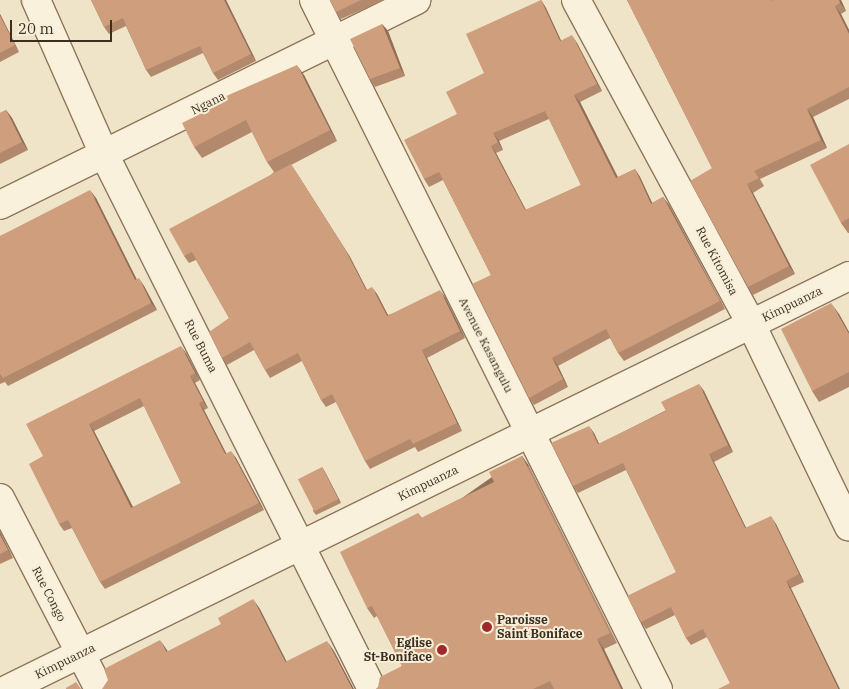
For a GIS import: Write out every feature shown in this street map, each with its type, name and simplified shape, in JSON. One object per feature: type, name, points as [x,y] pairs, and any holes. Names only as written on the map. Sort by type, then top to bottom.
[{"type":"street","name":"Rue Buma","points":[[36,0],[104,154],[302,545],[372,689]]},
{"type":"street","name":"Avenue Kasangulu","points":[[314,0],[658,689]]},
{"type":"street","name":"Ngana","points":[[0,205],[416,0]]},
{"type":"street","name":"Rue Kitomisa","points":[[576,0],[751,324],[849,527]]},
{"type":"street","name":"Kimpuanza","points":[[8,689],[849,276]]},
{"type":"street","name":"Rue Congo","points":[[0,498],[99,689]]},
{"type":"building","points":[[91,0],[224,0],[251,54],[213,73],[200,46],[146,70],[123,18],[104,27]]},
{"type":"building","points":[[330,0],[361,0],[336,12]]},
{"type":"building","points":[[541,0],[560,41],[572,35],[597,84],[574,95],[616,178],[635,169],[651,204],[663,197],[720,301],[618,353],[606,329],[552,358],[563,379],[529,398],[472,284],[491,275],[439,172],[424,179],[404,140],[457,114],[446,92],[484,73],[466,34]],"holes":[[[545,111],[581,185],[525,210],[491,146],[498,142],[493,133]]]},
{"type":"building","points":[[627,0],[839,0],[840,3],[835,6],[849,34],[849,87],[807,109],[821,140],[754,171],[759,178],[747,184],[789,266],[748,287],[690,181],[712,168]]},
{"type":"building","points":[[0,16],[15,45],[0,53]]},
{"type":"building","points":[[382,24],[400,68],[370,79],[350,39]]},
{"type":"building","points":[[297,65],[330,130],[267,162],[246,120],[194,147],[182,123],[226,101],[224,97]]},
{"type":"building","points":[[6,110],[22,142],[0,153],[0,113]]},
{"type":"building","points":[[849,144],[849,218],[841,223],[810,165]]},
{"type":"building","points":[[291,164],[345,249],[366,290],[372,287],[387,316],[440,290],[460,331],[422,350],[457,423],[413,444],[410,439],[365,461],[332,394],[321,400],[298,353],[265,370],[250,342],[222,358],[209,332],[229,318],[192,252],[184,256],[169,229]]},
{"type":"building","points":[[90,190],[135,280],[139,278],[151,303],[3,378],[0,374],[0,236]]},
{"type":"building","points":[[831,303],[849,334],[849,372],[812,391],[781,329]]},
{"type":"building","points":[[181,346],[195,373],[190,376],[203,401],[199,403],[225,454],[231,451],[259,503],[100,582],[68,520],[59,524],[29,464],[43,456],[26,424]],"holes":[[[140,398],[181,483],[131,508],[89,424]]]},
{"type":"building","points":[[699,384],[728,445],[709,454],[745,528],[771,516],[799,574],[786,581],[838,689],[718,689],[730,683],[703,629],[686,638],[671,607],[641,622],[627,596],[676,572],[623,463],[573,486],[551,443],[589,426],[598,444],[666,411],[661,402]]},
{"type":"building","name":"Paroisse Saint Boniface","points":[[522,456],[610,633],[597,639],[621,689],[554,689],[550,681],[533,689],[376,689],[380,677],[402,666],[372,606],[367,608],[340,552],[418,513],[421,518],[494,482],[489,472]]},
{"type":"building","points":[[322,467],[338,499],[314,511],[298,479]]},
{"type":"building","points":[[0,535],[8,550],[0,554]]},
{"type":"building","points":[[253,599],[285,662],[327,641],[352,689],[102,689],[108,680],[104,669],[160,640],[166,652],[221,624],[218,618]]},
{"type":"building","points":[[76,682],[81,689],[66,689],[66,688]]},
{"type":"place","name":"Paroisse Saint Boniface","points":[[487,627]]},
{"type":"place","name":"Eglise St-Boniface","points":[[442,650]]}]
